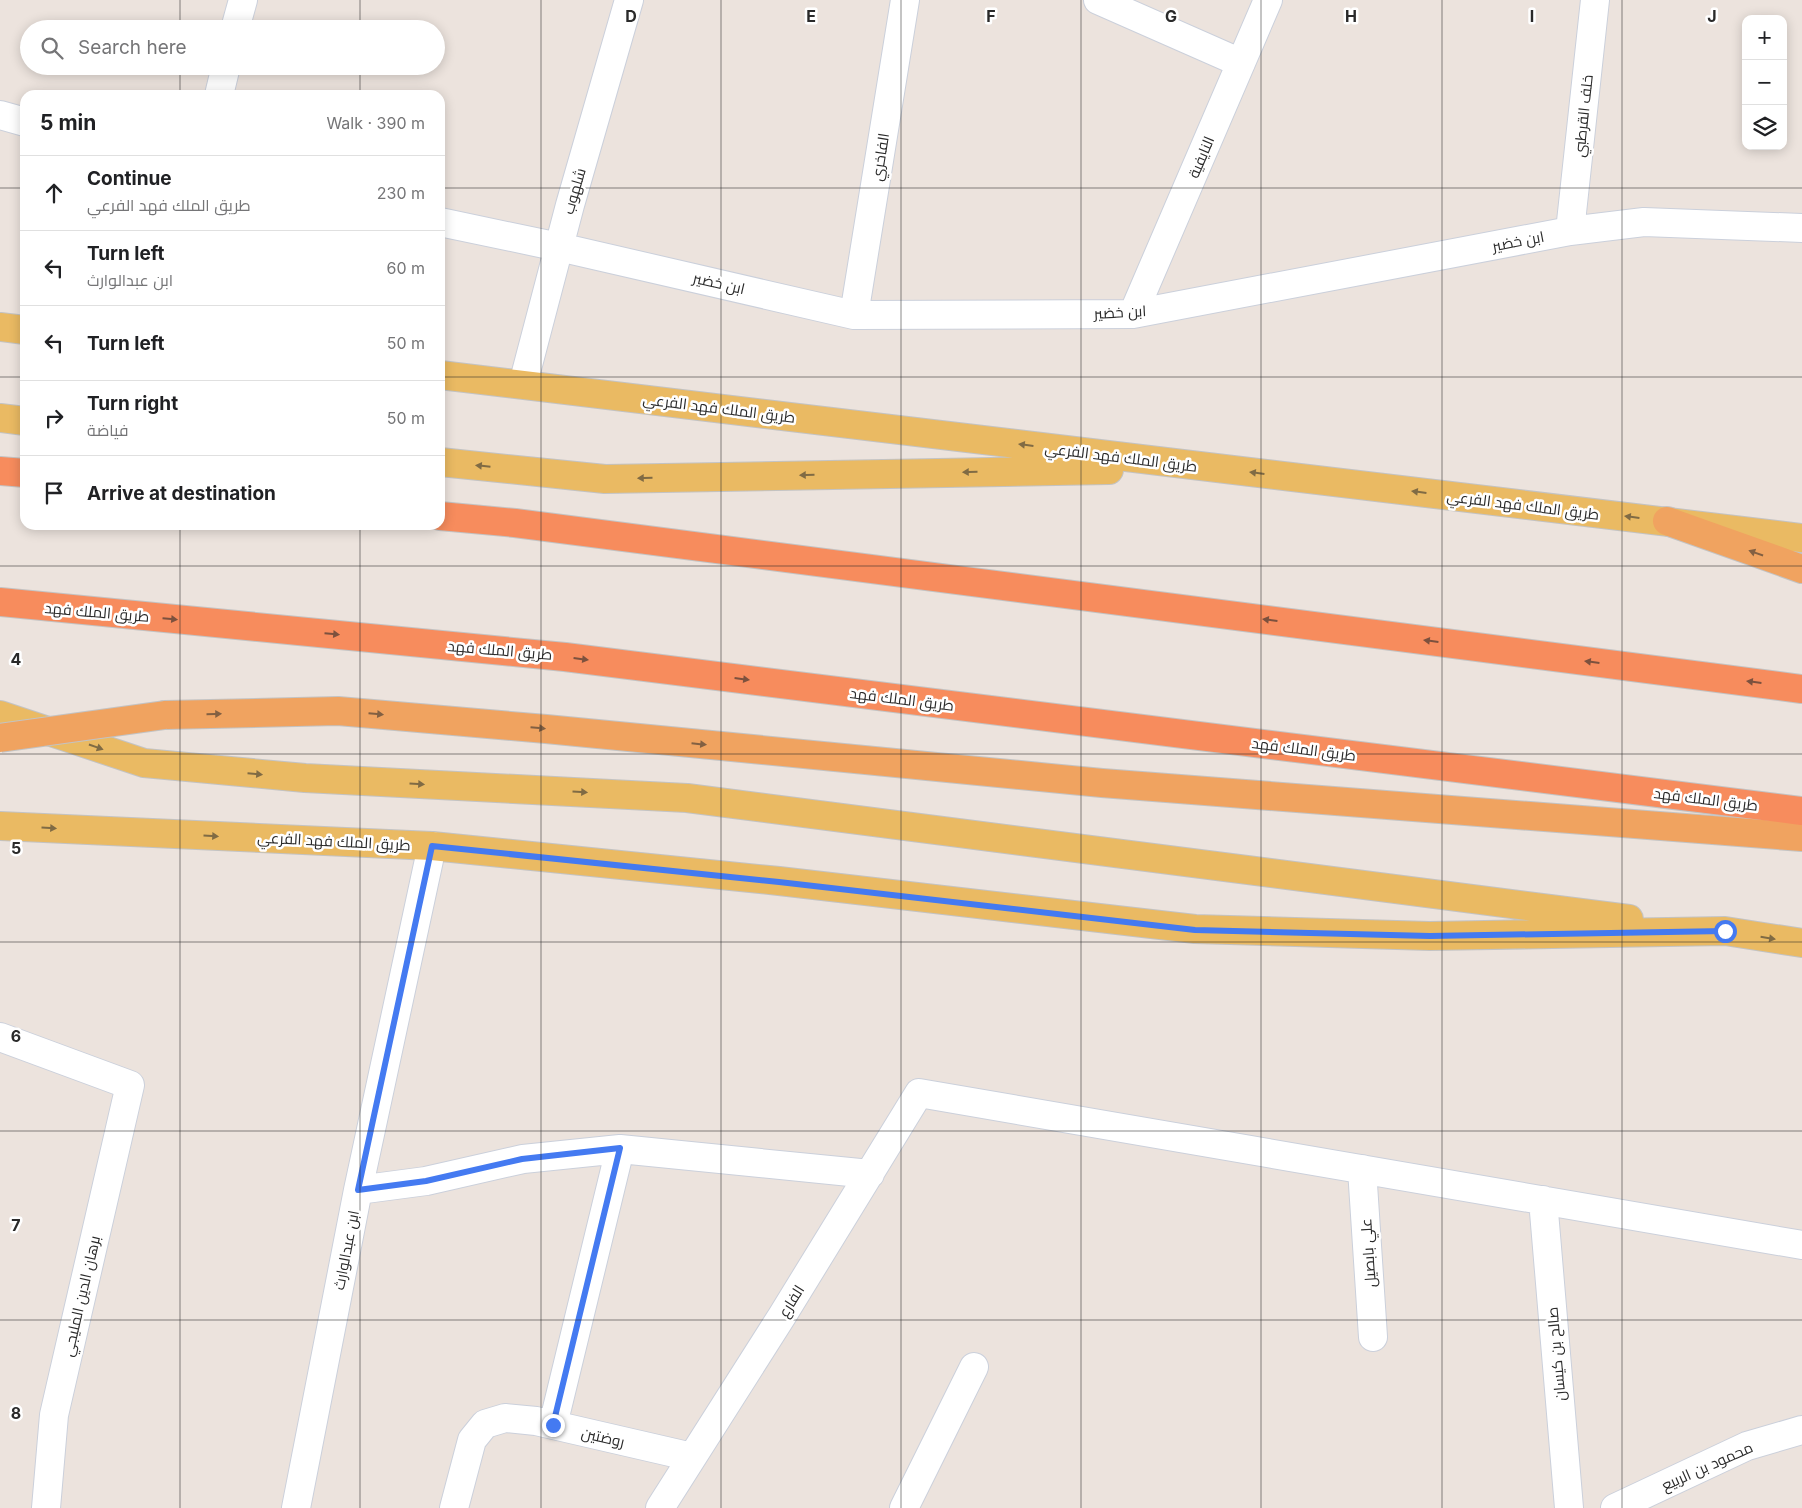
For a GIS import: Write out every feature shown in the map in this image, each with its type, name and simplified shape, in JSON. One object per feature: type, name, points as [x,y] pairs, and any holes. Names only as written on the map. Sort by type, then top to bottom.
[{"type":"highway","points":[[0,471],[20,473]]},
{"type":"highway","points":[[445,517],[555,528],[1802,689]]},
{"type":"highway","points":[[1666,521],[1802,569]]},
{"type":"highway","name":"طريق الملك فهد","points":[[0,602],[565,656],[1802,811]]},
{"type":"highway","points":[[0,738],[165,715],[338,711],[566,730],[1102,783],[1802,837]]},
{"type":"main road","points":[[0,327],[20,329]]},
{"type":"main road","name":"طريق الملك فهد الفرعي","points":[[445,376],[1802,538]]},
{"type":"main road","points":[[0,418],[20,420]]},
{"type":"main road","points":[[445,462],[605,478],[1211,468]]},
{"type":"main road","points":[[0,715],[144,763],[305,778],[687,798],[1725,931]]},
{"type":"main road","name":"طريق الملك فهد الفرعي","points":[[0,826],[432,846],[779,882],[1195,930],[1430,936],[1725,931],[1802,943]]},
{"type":"street","points":[[238,20],[243,0]]},
{"type":"street","name":"شلهوب","points":[[523,384],[629,0]]},
{"type":"street","name":"الفاخري","points":[[854,315],[905,0]]},
{"type":"street","points":[[1098,0],[1241,63]]},
{"type":"street","name":"النايفية","points":[[1133,314],[1268,0]]},
{"type":"street","name":"خلف القرطبي","points":[[1570,231],[1595,0]]},
{"type":"street","points":[[220,90],[224,75]]},
{"type":"street","points":[[0,115],[20,121]]},
{"type":"street","name":"ابن خضير","points":[[445,223],[560,247],[854,315],[1133,314],[1570,231],[1644,222],[1802,228]]},
{"type":"street","name":"ابن عبدالوارث","points":[[296,1508],[358,1190],[432,846]]},
{"type":"street","name":"برهان الدين المليجي","points":[[0,1037],[130,1085],[54,1415],[46,1508]]},
{"type":"street","name":"الفارع","points":[[660,1508],[920,1093],[1362,1169]]},
{"type":"street","points":[[553,1425],[620,1148]]},
{"type":"street","points":[[358,1190],[426,1181],[522,1159],[620,1148],[870,1174]]},
{"type":"street","points":[[1362,1169],[1802,1245]]},
{"type":"street","name":"علي بابصيل","points":[[1362,1169],[1373,1337]]},
{"type":"street","name":"صالح بن كيسان","points":[[1543,1200],[1569,1508]]},
{"type":"street","points":[[904,1508],[974,1367]]},
{"type":"street","name":"روضتين","points":[[454,1508],[472,1440],[485,1424],[505,1418],[553,1425],[692,1457]]},
{"type":"street","name":"محمود بن الربيع","points":[[1615,1508],[1747,1446],[1802,1430]]},
{"type":"route","points":[[553,1425],[620,1148],[522,1159],[426,1181],[358,1190],[432,846],[779,882],[1195,930],[1430,936],[1725,931]]}]
